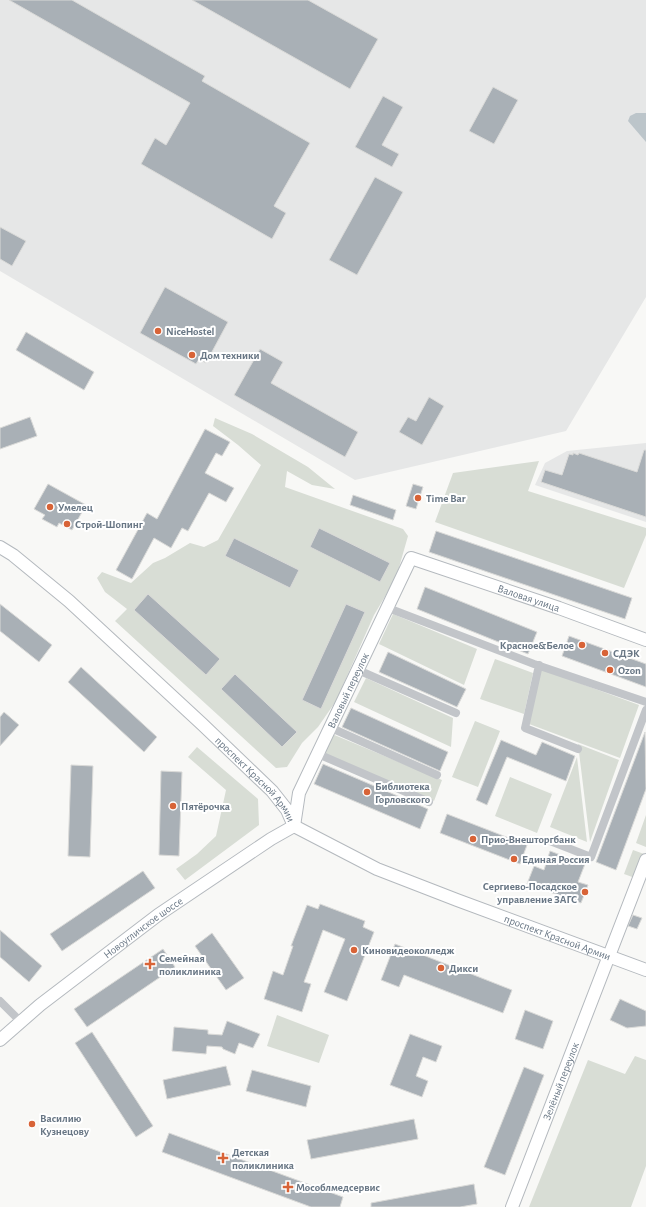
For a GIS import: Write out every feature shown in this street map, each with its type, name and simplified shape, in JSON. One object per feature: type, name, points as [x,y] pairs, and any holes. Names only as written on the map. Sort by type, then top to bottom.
[{"type":"main road","name":"проспект Красной Армии","points":[[0,547],[13,555],[86,616],[272,791],[287,810],[294,826],[377,869],[646,970]]},
{"type":"main road","name":"Валовый переулок","points":[[294,826],[299,793],[411,558]]},
{"type":"main road","name":"Валовая улица","points":[[411,558],[559,608],[646,640]]},
{"type":"main road","name":"Новоугличское шоссе","points":[[0,1040],[20,1021],[158,914],[271,839],[294,826]]},
{"type":"main road","name":"Зелёный переулок","points":[[512,1207],[646,860]]},
{"type":"street","points":[[388,608],[539,665],[646,702]]},
{"type":"street","points":[[539,665],[525,728],[578,749]]},
{"type":"street","points":[[358,670],[456,713]]},
{"type":"street","points":[[550,841],[591,857],[646,710]]},
{"type":"street","points":[[330,727],[437,775]]},
{"type":"street","points":[[318,754],[429,802]]},
{"type":"street","points":[[0,1001],[20,1021]]},
{"type":"shaded area","points":[[0,0],[646,0],[646,297],[566,431],[355,480],[0,271]]},
{"type":"shaded area","points":[[636,113],[646,113],[646,142],[628,121],[630,116]]},
{"type":"shaded area","points":[[215,418],[252,434],[308,467],[335,489],[312,485],[287,471],[285,487],[403,529],[408,536],[396,578],[374,615],[336,701],[318,727],[302,743],[287,767],[276,768],[115,621],[127,609],[105,592],[97,578],[102,572],[131,583],[153,563],[165,558],[190,543],[204,547],[218,540],[261,465],[213,426]]},
{"type":"shaded area","points":[[646,443],[646,522],[535,485],[545,463],[567,451]]},
{"type":"shaded area","points":[[539,461],[528,491],[646,528],[646,535],[624,588],[435,522],[453,473]]},
{"type":"shaded area","points":[[393,614],[477,649],[464,685],[379,644]]},
{"type":"shaded area","points":[[495,659],[533,673],[524,714],[480,699]]},
{"type":"shaded area","points":[[541,669],[639,705],[620,758],[529,724]]},
{"type":"shaded area","points":[[366,678],[453,718],[451,747],[354,702]]},
{"type":"shaded area","points":[[475,721],[500,731],[478,787],[452,777]]},
{"type":"shaded area","points":[[332,734],[442,780],[434,801],[324,753]]},
{"type":"shaded area","points":[[578,744],[619,760],[590,842]]},
{"type":"shaded area","points":[[197,747],[258,799],[259,825],[185,880],[176,869],[197,854],[216,836],[226,790],[188,757]]},
{"type":"shaded area","points":[[577,757],[587,842],[550,827]]},
{"type":"shaded area","points":[[510,777],[552,794],[537,833],[495,816]]},
{"type":"shaded area","points":[[646,815],[646,847],[636,843]]},
{"type":"shaded area","points":[[633,850],[644,854],[635,878],[624,874]]},
{"type":"shaded area","points":[[277,1015],[329,1035],[319,1063],[267,1046]]},
{"type":"shaded area","points":[[635,1056],[646,1060],[646,1166],[631,1207],[529,1207],[588,1060],[625,1074]]},
{"type":"building","points":[[9,0],[72,0],[205,76],[202,81],[310,143],[274,206],[286,213],[272,239],[141,164],[155,138],[166,145],[190,103]]},
{"type":"building","points":[[192,0],[308,0],[378,39],[350,89]]},
{"type":"building","points":[[493,87],[518,100],[494,144],[469,131]]},
{"type":"building","points":[[383,96],[403,107],[382,145],[399,154],[392,167],[355,147]]},
{"type":"building","points":[[375,177],[403,192],[357,275],[329,260]]},
{"type":"building","points":[[0,227],[26,241],[12,266],[0,259]]},
{"type":"building","points":[[165,287],[228,322],[206,363],[199,359],[196,364],[140,333]]},
{"type":"building","points":[[26,332],[94,372],[84,390],[16,350]]},
{"type":"building","points":[[260,349],[283,362],[271,383],[358,432],[345,457],[234,395]]},
{"type":"building","points":[[429,397],[444,406],[422,445],[399,432],[408,417],[416,421]]},
{"type":"building","points":[[30,417],[37,436],[0,449],[0,428]]},
{"type":"building","points":[[205,429],[230,442],[222,456],[216,453],[205,473],[234,488],[226,502],[209,493],[188,531],[182,528],[171,548],[154,538],[132,579],[116,570],[147,513],[157,519]]},
{"type":"building","points":[[644,450],[646,450],[646,517],[541,482],[545,470],[562,475],[569,454],[573,455],[573,453],[578,455],[579,453],[637,472]]},
{"type":"building","points":[[48,484],[86,505],[72,530],[59,523],[57,527],[42,519],[45,515],[34,509]]},
{"type":"building","points":[[413,484],[423,487],[416,509],[406,506]]},
{"type":"building","points":[[353,495],[396,510],[393,520],[350,505]]},
{"type":"building","points":[[319,528],[390,563],[380,582],[310,547]]},
{"type":"building","points":[[436,531],[632,598],[625,619],[429,552]]},
{"type":"building","points":[[234,538],[299,570],[290,588],[225,556]]},
{"type":"building","points":[[425,587],[537,632],[528,654],[417,609]]},
{"type":"building","points":[[148,594],[220,659],[206,675],[134,610]]},
{"type":"building","points":[[0,604],[52,645],[39,662],[0,631]]},
{"type":"building","points":[[346,604],[365,612],[321,709],[302,700]]},
{"type":"building","points":[[569,636],[646,664],[646,687],[562,656]]},
{"type":"building","points":[[388,652],[466,689],[457,707],[379,672]]},
{"type":"building","points":[[81,667],[157,737],[144,752],[68,682]]},
{"type":"building","points":[[235,674],[297,732],[282,747],[221,689]]},
{"type":"building","points":[[351,708],[448,752],[440,771],[342,727]]},
{"type":"building","points":[[4,712],[19,725],[0,746],[0,717]]},
{"type":"building","points":[[645,732],[646,789],[616,870],[596,862]]},
{"type":"building","points":[[501,740],[536,755],[542,742],[575,756],[566,781],[507,757],[487,805],[476,800]]},
{"type":"building","points":[[323,764],[428,809],[420,829],[314,784]]},
{"type":"building","points":[[71,765],[93,766],[90,857],[68,856]]},
{"type":"building","points":[[161,771],[182,772],[179,856],[159,855]]},
{"type":"building","points":[[447,814],[527,845],[520,864],[440,833]]},
{"type":"building","points":[[550,851],[585,864],[578,882],[588,885],[581,903],[527,884],[534,866],[544,870]]},
{"type":"building","points":[[143,871],[155,888],[62,951],[50,934]]},
{"type":"building","name":"Киновидеоколледж","points":[[320,904],[365,921],[363,927],[374,932],[347,1001],[324,992],[345,939],[323,930],[304,982],[311,984],[302,1012],[264,999],[273,971],[283,975],[293,946],[291,946],[307,905],[318,909]]},
{"type":"building","points":[[633,915],[642,918],[637,929],[628,926]]},
{"type":"building","points":[[0,930],[42,966],[29,982],[0,957]]},
{"type":"building","points":[[212,933],[244,978],[226,990],[195,946]]},
{"type":"building","points":[[395,944],[512,990],[503,1013],[404,975],[399,987],[381,980]]},
{"type":"building","points":[[163,949],[175,967],[87,1027],[74,1009]]},
{"type":"building","points":[[620,999],[646,1011],[646,1026],[627,1028],[610,1020]]},
{"type":"building","points":[[525,1010],[553,1021],[543,1049],[515,1039]]},
{"type":"building","points":[[227,1021],[260,1034],[253,1048],[239,1043],[235,1054],[223,1049],[222,1047],[207,1046],[206,1054],[172,1051],[174,1027],[208,1030],[208,1034],[222,1035]]},
{"type":"building","points":[[92,1032],[153,1126],[136,1137],[75,1043]]},
{"type":"building","points":[[410,1034],[442,1046],[436,1062],[423,1057],[416,1076],[428,1081],[422,1097],[390,1085]]},
{"type":"building","points":[[226,1066],[231,1085],[167,1099],[163,1080]]},
{"type":"building","points":[[524,1067],[544,1075],[505,1175],[484,1167]]},
{"type":"building","points":[[252,1070],[311,1086],[306,1107],[246,1091]]},
{"type":"building","points":[[414,1119],[418,1139],[311,1159],[307,1140]]},
{"type":"building","points":[[169,1133],[343,1197],[340,1207],[311,1207],[162,1152]]},
{"type":"building","points":[[474,1184],[477,1204],[460,1207],[371,1207],[371,1203]]},
{"type":"place","name":"NiceHostel","points":[[158,331]]},
{"type":"place","name":"Дом техники","points":[[192,355]]},
{"type":"place","name":"Time Bar","points":[[418,498]]},
{"type":"place","name":"Умелец","points":[[50,507]]},
{"type":"place","name":"Строй-Шопинг","points":[[67,524]]},
{"type":"place","name":"Красное&Белое","points":[[582,645]]},
{"type":"place","name":"СДЭК","points":[[605,653]]},
{"type":"place","name":"Ozon","points":[[610,670]]},
{"type":"place","name":"Библиотека Горловского","points":[[367,792]]},
{"type":"place","name":"Пятёрочка","points":[[173,806]]},
{"type":"place","name":"Прио-Внешторгбанк","points":[[473,839]]},
{"type":"place","name":"Единая Россия","points":[[514,859]]},
{"type":"place","name":"Сергиево-Посадское управление ЗАГС","points":[[585,892]]},
{"type":"place","name":"Киновидеоколледж","points":[[354,950]]},
{"type":"place","name":"Семейная поликлиника","points":[[150,964]]},
{"type":"place","name":"Дикси","points":[[441,968]]},
{"type":"place","name":"Василию Кузнецову","points":[[32,1124]]},
{"type":"place","name":"Детская поликлиника","points":[[223,1158]]},
{"type":"place","name":"Мособлмедсервис","points":[[288,1187]]}]
